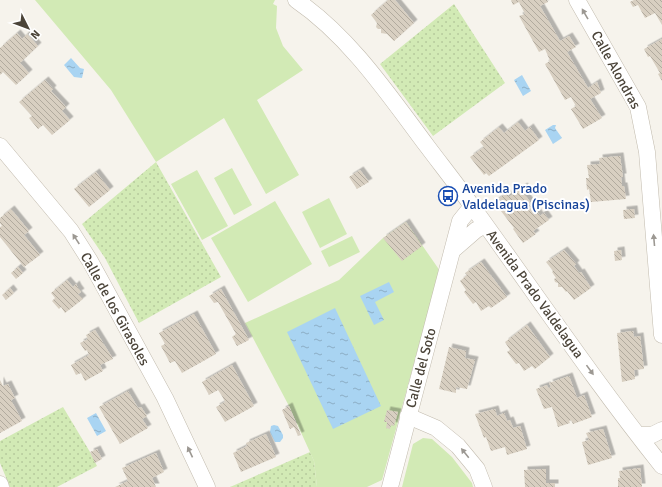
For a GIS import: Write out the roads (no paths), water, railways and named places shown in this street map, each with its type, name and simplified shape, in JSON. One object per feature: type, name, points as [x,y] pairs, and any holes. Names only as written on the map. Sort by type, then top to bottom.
[{"type":"street","name":"Calle Alondras","points":[[577,0],[641,115],[647,152],[662,335]]},
{"type":"street","name":"Avenida Prado Valdelagua","points":[[299,2],[326,24],[360,60],[398,107],[472,206],[638,436],[662,466]]},
{"type":"street","name":"Calle de los Girasoles","points":[[0,146],[71,231],[90,261],[165,398],[207,487]]},
{"type":"street","name":"Calle del Soto","points":[[390,487],[460,221],[472,206]]},
{"type":"street","points":[[453,250],[476,230],[485,225]]},
{"type":"street","points":[[408,416],[436,428],[458,446],[477,468],[484,487]]},
{"type":"street","points":[[638,436],[652,435],[662,430]]},
{"type":"water","points":[[71,58],[80,68],[84,69],[82,78],[74,77],[64,65]]},
{"type":"water","points":[[522,75],[531,91],[523,96],[514,80]]},
{"type":"water","points":[[553,125],[556,125],[555,128],[562,138],[553,144],[545,130]]},
{"type":"water","points":[[389,282],[394,292],[375,302],[384,320],[374,325],[360,296]]},
{"type":"water","points":[[335,308],[381,406],[333,429],[287,332]]},
{"type":"water","points":[[96,413],[106,431],[97,436],[87,418]]},
{"type":"water","points":[[271,426],[278,426],[283,435],[280,442],[275,442],[270,432]]},
{"type":"place","name":"Avenida Prado Valdelagua (Piscinas)","points":[[448,196]]}]
